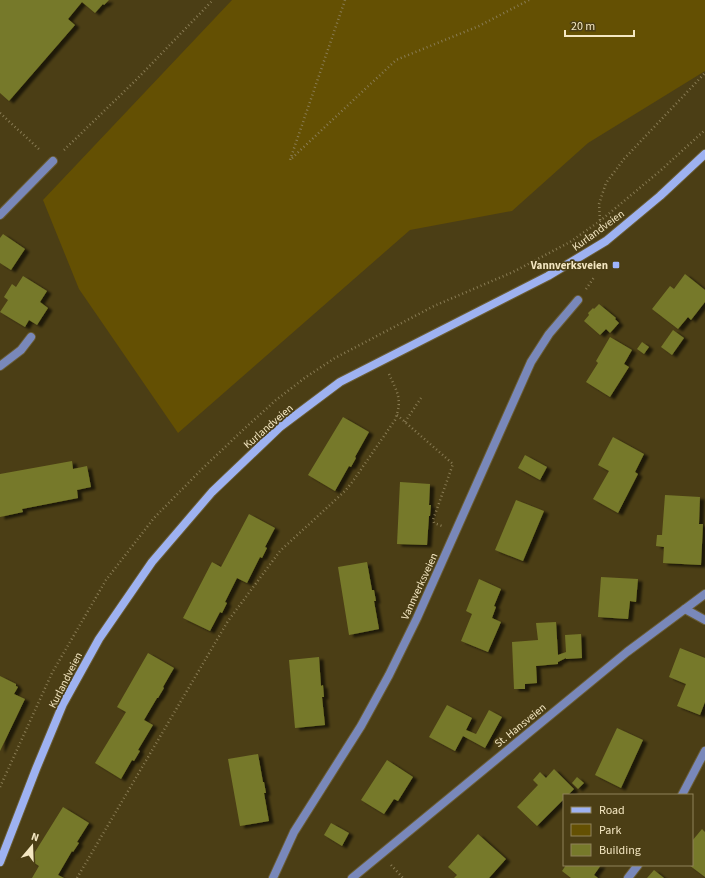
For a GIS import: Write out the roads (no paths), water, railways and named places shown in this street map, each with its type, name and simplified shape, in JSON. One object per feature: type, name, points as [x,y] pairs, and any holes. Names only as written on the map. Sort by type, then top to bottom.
[{"type":"main road","name":"Kurlandveien","points":[[0,862],[36,769],[64,704],[98,639],[152,562],[212,492],[280,428],[340,382],[548,276],[606,241],[660,196],[705,154]]},
{"type":"street","points":[[0,215],[53,161]]},
{"type":"street","name":"Vannverksveien","points":[[273,878],[294,832],[361,726],[389,675],[417,618],[531,362],[549,334],[578,300]]},
{"type":"street","points":[[0,366],[21,350],[31,337]]},
{"type":"street","name":"St. Hansveien","points":[[352,878],[627,652],[705,594]]},
{"type":"street","points":[[685,609],[705,620]]},
{"type":"street","points":[[683,794],[705,750]]},
{"type":"street","points":[[628,878],[637,866]]},
{"type":"place","name":"Vannverksveien","points":[[616,265]]}]
